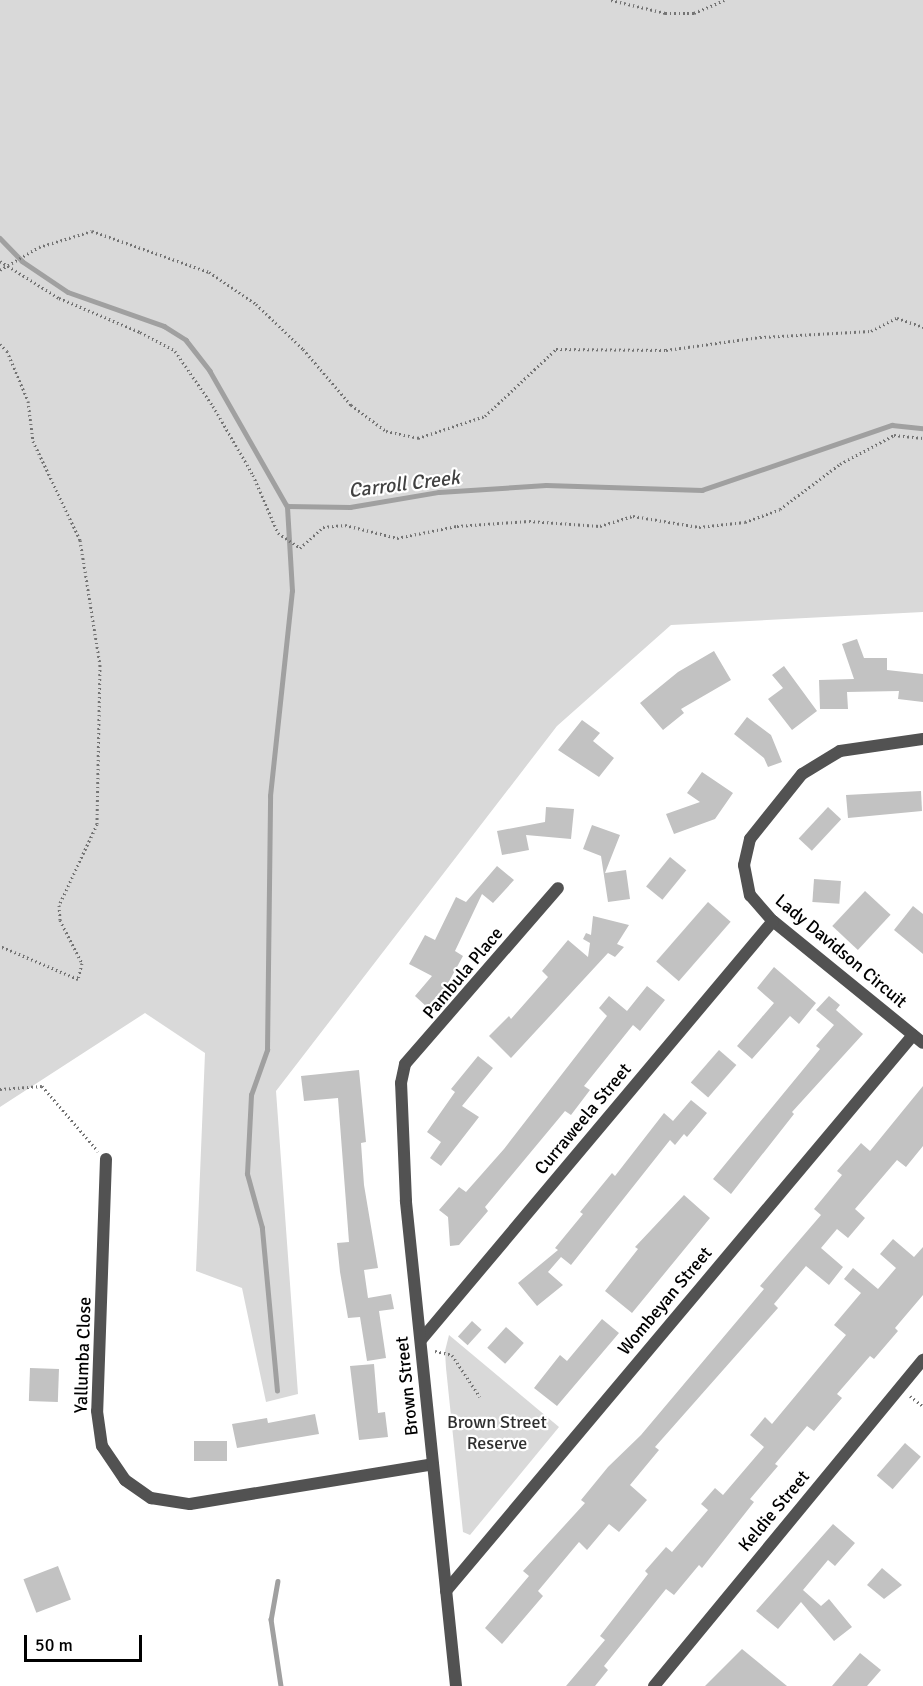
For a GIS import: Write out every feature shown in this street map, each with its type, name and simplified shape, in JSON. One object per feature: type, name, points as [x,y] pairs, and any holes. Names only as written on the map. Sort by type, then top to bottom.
[{"type":"street","name":"Lady Davidson Circuit","points":[[923,739],[840,751],[802,774],[780,797],[750,839],[744,865],[750,895],[773,921],[923,1043]]},
{"type":"street","name":"Pambula Place","points":[[401,1083],[405,1064],[558,888]]},
{"type":"street","name":"Curraweela Street","points":[[421,1344],[773,921]]},
{"type":"street","name":"Wombeyan Street","points":[[446,1591],[912,1035]]},
{"type":"street","name":"Brown Street","points":[[401,1083],[406,1201],[456,1686]]},
{"type":"street","name":"Yallumba Close","points":[[106,1159],[97,1411],[102,1446],[125,1480],[151,1498],[190,1504],[432,1464]]},
{"type":"street","name":"Keldie Street","points":[[654,1686],[923,1360]]},
{"type":"path","points":[[613,0],[665,13],[694,13],[724,0]]},
{"type":"path","points":[[0,270],[39,247],[92,231],[209,272],[256,304],[303,349],[351,405],[386,431],[418,438],[485,416],[556,349],[666,350],[760,337],[871,331],[897,318],[923,327]]},
{"type":"path","points":[[0,261],[59,298],[140,332],[175,351],[247,465],[278,533],[300,548],[323,527],[345,525],[397,538],[457,526],[529,521],[600,526],[633,516],[699,527],[746,522],[780,509],[840,464],[894,435],[923,438]]},
{"type":"path","points":[[0,344],[7,351],[28,401],[33,441],[80,540],[100,665],[98,824],[59,906],[60,920],[82,963],[78,979],[0,946]]},
{"type":"path","points":[[0,1089],[42,1086],[77,1132],[106,1159]]},
{"type":"path","points":[[421,1344],[452,1355],[480,1397]]},
{"type":"green space","points":[[0,0],[923,0],[923,612],[671,625],[557,726],[276,1091],[298,1394],[266,1402],[242,1288],[196,1271],[205,1053],[145,1013],[0,1107]]},
{"type":"green space","name":"Brown Street Reserve","points":[[449,1335],[559,1427],[470,1535],[463,1532],[446,1368],[445,1351]]},
{"type":"building","points":[[857,639],[864,658],[887,658],[887,670],[923,674],[923,702],[898,699],[899,691],[847,692],[848,709],[820,709],[819,680],[854,679],[842,644]]},
{"type":"building","points":[[714,651],[731,680],[681,709],[684,713],[663,730],[640,703],[678,672]]},
{"type":"building","points":[[784,666],[817,711],[792,730],[768,699],[783,688],[772,675]]},
{"type":"building","points":[[747,717],[771,735],[782,762],[768,767],[764,758],[734,734]]},
{"type":"building","points":[[582,720],[600,733],[593,741],[614,758],[599,777],[558,750]]},
{"type":"building","points":[[702,772],[733,793],[715,819],[674,834],[666,814],[700,802],[687,793]]},
{"type":"building","points":[[921,791],[922,811],[848,818],[846,795]]},
{"type":"building","points":[[546,807],[574,809],[571,839],[526,835],[529,850],[502,855],[497,831],[545,822]]},
{"type":"building","points":[[828,807],[841,819],[812,851],[799,838]]},
{"type":"building","points":[[592,825],[620,835],[605,873],[626,870],[630,899],[608,902],[601,856],[583,849]]},
{"type":"building","points":[[670,857],[686,870],[662,900],[646,887]]},
{"type":"building","points":[[497,866],[514,880],[493,903],[482,894],[455,951],[463,956],[447,985],[427,1007],[415,996],[432,976],[409,964],[425,935],[435,940],[456,897],[466,902]]},
{"type":"building","points":[[814,879],[841,881],[839,904],[812,902]]},
{"type":"building","points":[[865,891],[891,915],[858,950],[832,926]]},
{"type":"building","points":[[708,902],[731,922],[679,981],[656,962]]},
{"type":"building","points":[[913,906],[923,914],[923,954],[894,930]]},
{"type":"building","points":[[593,916],[629,925],[617,944],[624,947],[615,957],[608,953],[511,1058],[489,1036],[509,1016],[511,1019],[548,977],[542,971],[568,940],[588,957],[590,943],[583,939],[586,933],[591,935]]},
{"type":"building","points":[[774,967],[816,1003],[799,1024],[790,1016],[752,1059],[737,1046],[774,1003],[757,988]]},
{"type":"building","points":[[647,986],[665,1000],[640,1031],[633,1025],[584,1086],[590,1090],[571,1115],[565,1111],[485,1207],[488,1211],[459,1245],[450,1246],[448,1217],[439,1210],[459,1187],[466,1192],[504,1149],[607,1016],[599,1008],[609,996],[627,1011]]},
{"type":"building","points":[[829,996],[840,1005],[836,1010],[863,1034],[792,1112],[794,1114],[731,1194],[713,1179],[820,1049],[816,1046],[834,1025],[816,1010]]},
{"type":"building","points":[[719,1050],[736,1065],[708,1098],[691,1082]]},
{"type":"building","points":[[478,1056],[493,1068],[462,1106],[479,1117],[441,1166],[430,1158],[441,1142],[427,1132],[455,1092],[451,1089]]},
{"type":"building","points":[[359,1070],[366,1142],[361,1143],[364,1185],[378,1268],[364,1270],[368,1298],[391,1294],[394,1309],[379,1311],[386,1358],[367,1361],[360,1317],[348,1318],[340,1272],[337,1243],[349,1242],[338,1098],[304,1101],[301,1076]]},
{"type":"building","points":[[923,1086],[923,1146],[906,1167],[897,1160],[855,1209],[865,1218],[848,1238],[837,1229],[821,1248],[843,1267],[829,1285],[806,1266],[774,1304],[778,1308],[655,1447],[659,1450],[630,1485],[647,1500],[619,1532],[609,1524],[587,1550],[579,1542],[538,1591],[543,1596],[502,1644],[485,1628],[529,1576],[523,1571],[585,1503],[581,1500],[608,1467],[641,1435],[764,1289],[760,1286],[821,1215],[814,1209],[842,1175],[837,1171],[861,1143],[870,1151]]},
{"type":"building","points":[[691,1100],[707,1113],[687,1137],[684,1134],[675,1145],[670,1140],[571,1265],[561,1257],[548,1272],[563,1285],[537,1306],[518,1283],[558,1250],[555,1248],[583,1214],[580,1212],[612,1173],[615,1176],[664,1113],[673,1121]]},
{"type":"building","points":[[684,1195],[710,1218],[632,1313],[605,1291],[638,1249],[635,1247]]},
{"type":"building","points":[[893,1239],[914,1257],[923,1247],[923,1295],[895,1328],[898,1331],[874,1359],[870,1356],[837,1394],[842,1398],[814,1431],[807,1426],[775,1464],[778,1466],[750,1499],[754,1502],[702,1568],[699,1565],[674,1595],[666,1589],[604,1666],[608,1670],[595,1686],[566,1686],[605,1640],[600,1636],[648,1574],[645,1571],[666,1547],[672,1552],[708,1510],[701,1504],[715,1488],[723,1495],[764,1447],[750,1435],[765,1417],[772,1424],[846,1335],[834,1325],[861,1293],[844,1279],[853,1268],[878,1289],[896,1268],[880,1254]]},
{"type":"building","points":[[602,1319],[619,1333],[557,1406],[534,1388],[560,1355],[567,1361]]},
{"type":"building","points":[[472,1321],[482,1330],[468,1345],[458,1337]]},
{"type":"building","points":[[506,1327],[524,1343],[505,1364],[487,1348]]},
{"type":"building","points":[[374,1364],[378,1413],[385,1412],[388,1437],[359,1440],[350,1366]]},
{"type":"building","points":[[30,1368],[59,1369],[58,1402],[29,1401]]},
{"type":"building","points":[[315,1414],[319,1434],[237,1448],[232,1424],[267,1418],[268,1423]]},
{"type":"building","points":[[194,1441],[227,1441],[227,1461],[194,1461]]},
{"type":"building","points":[[905,1443],[921,1457],[893,1489],[877,1475]]},
{"type":"building","points":[[833,1524],[855,1543],[835,1566],[828,1560],[803,1590],[821,1606],[829,1599],[852,1627],[834,1641],[801,1602],[778,1629],[756,1611]]},
{"type":"building","points":[[58,1566],[71,1600],[36,1613],[23,1579]]},
{"type":"building","points":[[882,1568],[902,1585],[884,1599],[867,1585]]},
{"type":"building","points":[[742,1649],[787,1686],[705,1686]]},
{"type":"building","points":[[860,1653],[881,1670],[867,1686],[832,1686]]},
{"type":"waterway","name":"Carroll Creek","points":[[0,238],[22,261],[68,292],[164,326],[186,340],[210,371],[287,506],[350,507],[439,492],[546,485],[702,490],[892,425],[923,428]]},
{"type":"waterway","points":[[277,1391],[262,1228],[247,1174],[251,1095],[267,1050],[270,796],[292,591],[287,506]]},
{"type":"waterway","points":[[278,1581],[271,1619],[281,1686]]}]
